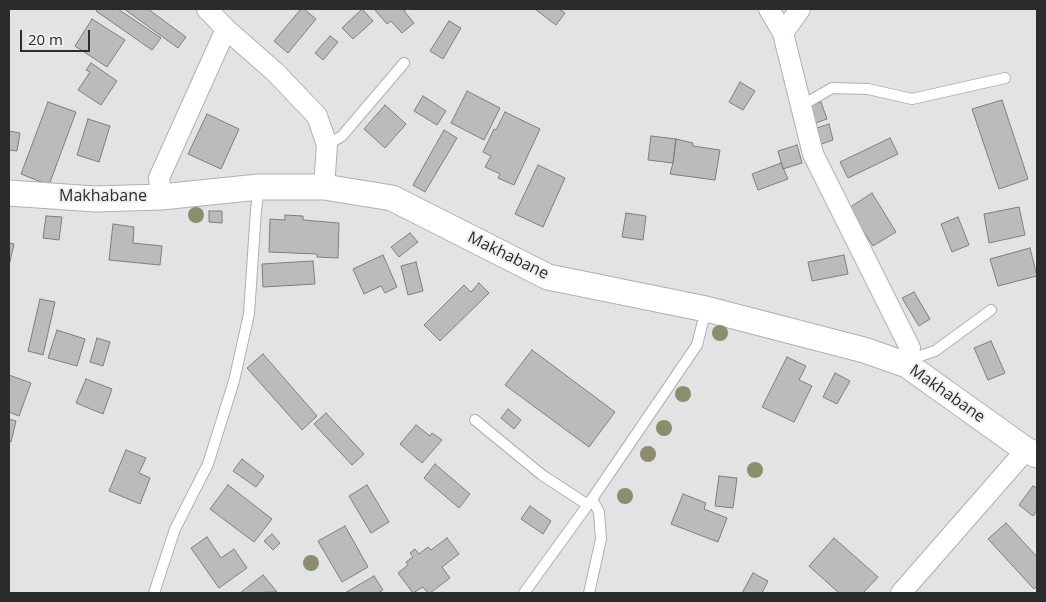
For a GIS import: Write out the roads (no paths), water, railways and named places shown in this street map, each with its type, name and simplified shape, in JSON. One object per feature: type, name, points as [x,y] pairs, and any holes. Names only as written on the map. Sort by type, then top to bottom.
[{"type":"street","points":[[207,9],[226,29],[275,72],[318,116],[327,144],[324,187]]},
{"type":"street","points":[[769,9],[783,33],[813,154],[910,348],[908,362]]},
{"type":"street","points":[[783,33],[800,9]]},
{"type":"street","points":[[161,196],[159,178],[226,29]]},
{"type":"street","name":"Makhabane","points":[[9,194],[95,199],[161,196],[259,187],[324,187],[392,198],[548,277],[706,309],[908,362],[1032,452]]},
{"type":"street","points":[[901,593],[1032,452]]},
{"type":"lane","points":[[327,144],[342,136],[404,63]]},
{"type":"lane","points":[[801,106],[832,88],[868,89],[912,99],[1005,78]]},
{"type":"lane","points":[[154,593],[175,529],[208,464],[234,382],[249,314],[259,187]]},
{"type":"lane","points":[[524,593],[590,502],[697,345],[706,309]]},
{"type":"lane","points":[[908,362],[935,352],[991,310]]},
{"type":"lane","points":[[475,420],[542,475],[590,502],[599,512],[600,539],[589,593]]}]
